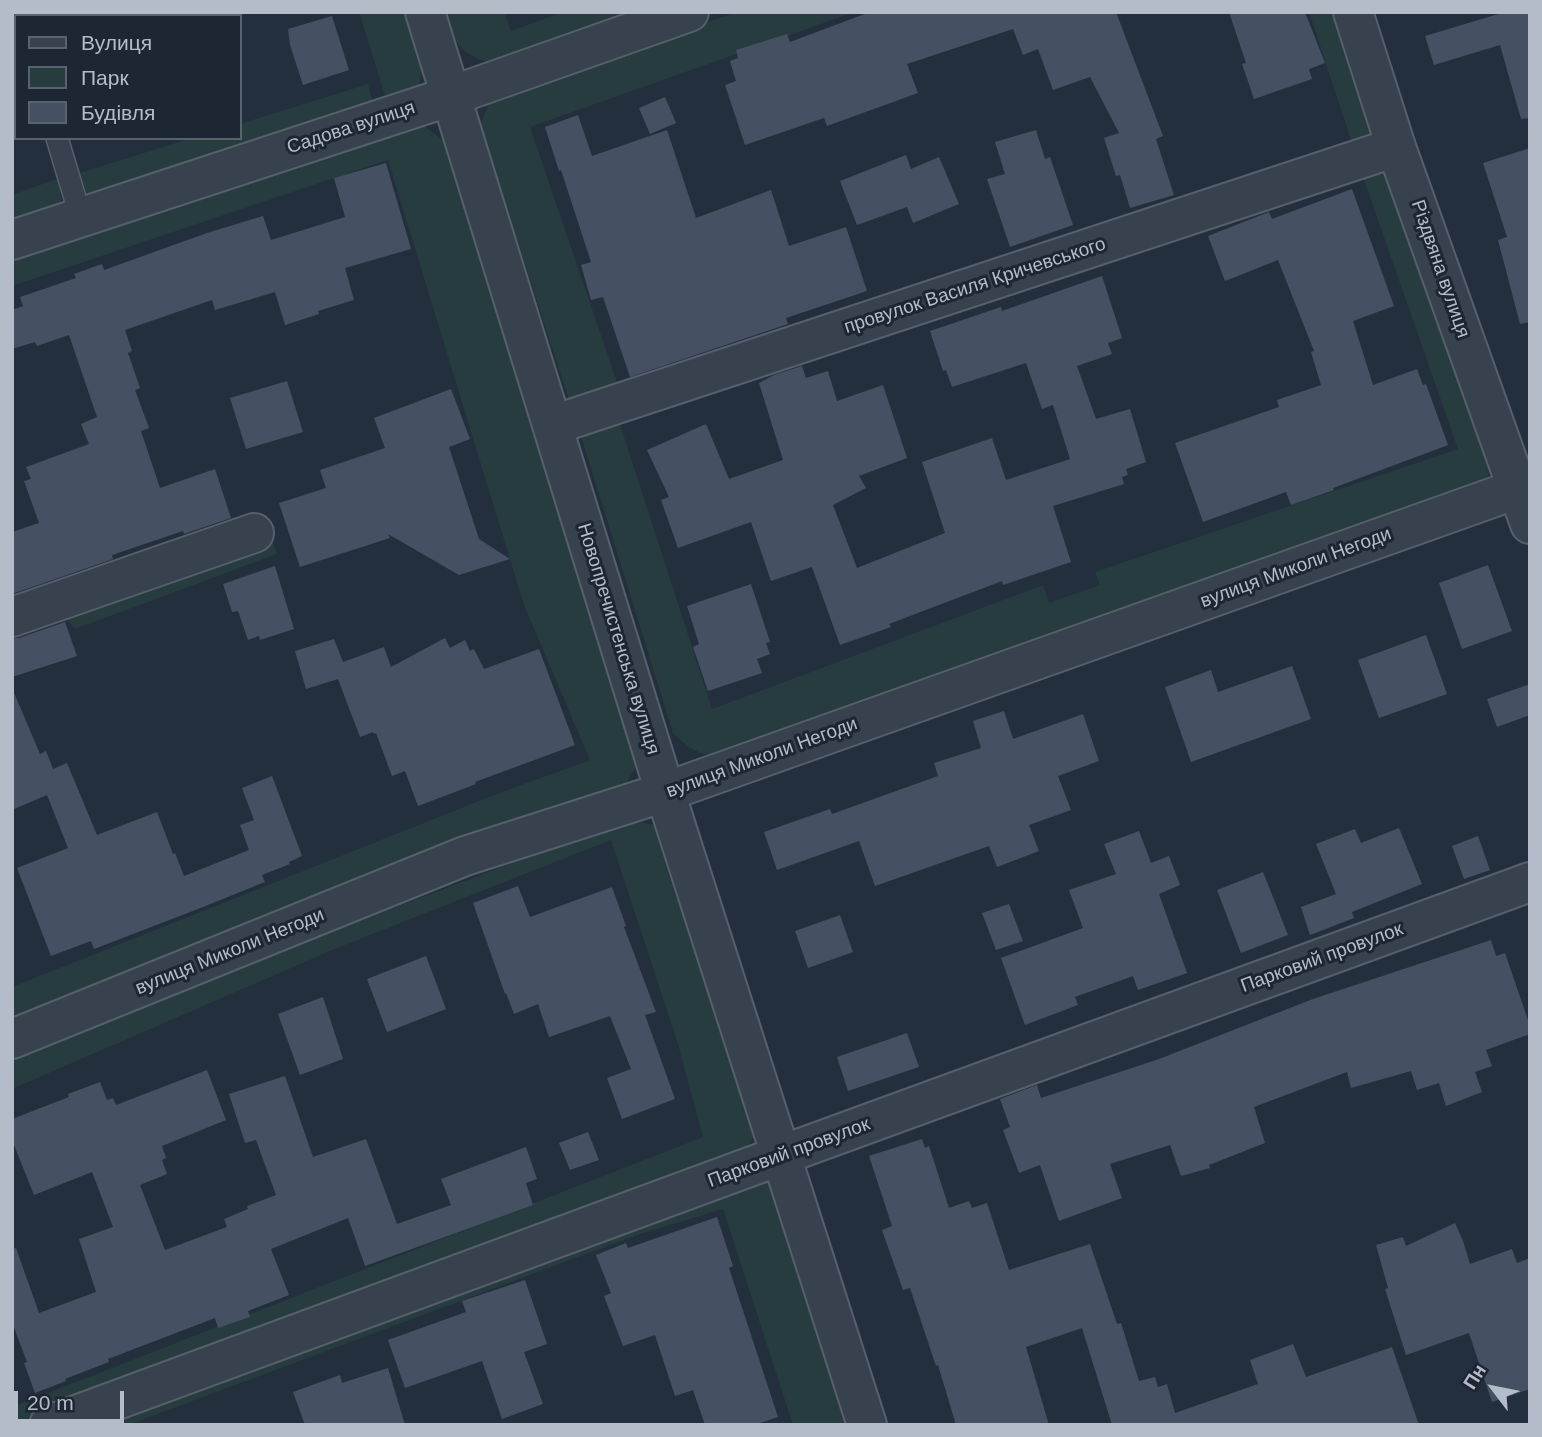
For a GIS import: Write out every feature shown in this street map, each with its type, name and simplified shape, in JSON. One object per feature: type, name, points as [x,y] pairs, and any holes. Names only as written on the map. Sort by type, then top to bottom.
[{"type":"street","name":"Новопречистенська вулиця","points":[[425,12],[665,792],[867,1425]]},
{"type":"street","name":"Садова вулиця","points":[[12,240],[452,96],[689,12]]},
{"type":"street","name":"Різдвяна вулиця","points":[[1353,12],[1396,147],[1530,524]]},
{"type":"street","name":"провулок Василя Кричевського","points":[[553,425],[1396,147]]},
{"type":"street","name":"вулиця Миколи Негоди","points":[[12,1039],[465,856],[665,792],[1517,489]]},
{"type":"street","points":[[12,617],[254,533]]},
{"type":"street","name":"Парковий провулок","points":[[49,1425],[1530,883]]},
{"type":"lane","points":[[58,140],[81,218]]},
{"type":"green space","points":[[359,12],[406,12],[423,68],[419,85],[406,95],[387,102]]},
{"type":"green space","points":[[446,12],[504,12],[511,31],[563,12],[625,12],[487,62],[469,54],[458,44]]},
{"type":"green space","points":[[737,12],[855,12],[530,127],[620,391],[572,409],[480,125],[488,106],[499,94]]},
{"type":"green space","points":[[1309,12],[1342,12],[1381,131],[1353,146]]},
{"type":"green space","points":[[368,84],[374,108],[91,204],[79,173],[186,140],[242,140],[242,123]]},
{"type":"green space","points":[[423,125],[448,144],[639,761],[626,784],[605,794],[12,1026],[12,987],[494,795],[590,760],[524,605],[388,160],[12,286],[12,254]]},
{"type":"green space","points":[[1383,161],[1497,457],[1487,478],[1472,491],[729,755],[703,754],[687,746],[673,733],[580,433],[619,421],[712,709],[1043,585],[1049,603],[1100,585],[1095,572],[1458,449],[1363,177]]},
{"type":"green space","points":[[59,178],[62,211],[12,227],[12,195]]},
{"type":"green space","points":[[271,537],[277,554],[75,629],[61,612]]},
{"type":"green space","points":[[640,822],[655,825],[666,867],[756,1132],[747,1149],[656,1188],[12,1424],[12,1407],[703,1137],[678,1044],[611,840],[337,948],[12,1089],[12,1058],[346,926],[605,828]]},
{"type":"green space","points":[[768,1178],[849,1425],[793,1425],[723,1209],[637,1235],[128,1425],[87,1425]]},
{"type":"building","points":[[870,12],[1116,12],[1163,136],[1156,139],[1174,195],[1130,208],[1120,175],[1116,176],[1104,138],[1119,133],[1090,77],[1053,90],[1038,49],[1023,55],[1013,29],[907,64],[918,93],[827,126],[824,118],[745,145],[725,85],[736,81],[730,61],[738,58],[736,50],[787,34],[790,42]]},
{"type":"building","points":[[1229,12],[1305,12],[1325,63],[1309,69],[1312,79],[1254,99],[1242,64],[1246,63]]},
{"type":"building","points":[[1505,12],[1530,12],[1530,118],[1521,119],[1500,45],[1434,65],[1425,36]]},
{"type":"building","points":[[332,16],[349,70],[303,85],[290,45],[288,29]]},
{"type":"building","points":[[665,97],[676,123],[650,134],[639,108]]},
{"type":"building","points":[[578,115],[592,156],[667,130],[696,218],[771,190],[789,246],[846,227],[867,291],[786,318],[788,324],[630,377],[603,297],[591,300],[581,265],[591,262],[545,127]]},
{"type":"building","points":[[1036,130],[1045,159],[1050,157],[1073,225],[1010,247],[987,179],[1005,174],[995,142]]},
{"type":"building","points":[[1530,148],[1530,322],[1520,324],[1498,240],[1507,237],[1483,163]]},
{"type":"building","points":[[906,155],[911,169],[939,157],[959,204],[913,223],[907,207],[857,225],[840,181]]},
{"type":"building","points":[[386,163],[411,249],[345,268],[354,300],[285,325],[275,292],[215,310],[212,300],[125,330],[132,351],[128,353],[140,388],[135,390],[149,428],[141,431],[160,488],[215,469],[231,518],[112,555],[113,559],[12,594],[12,532],[39,523],[24,481],[31,479],[26,467],[89,444],[81,424],[97,417],[69,335],[37,346],[35,342],[12,349],[12,310],[23,306],[20,297],[76,278],[74,274],[102,264],[104,270],[263,216],[271,240],[345,217],[334,178]]},
{"type":"building","points":[[1352,189],[1394,306],[1353,321],[1373,385],[1417,369],[1423,385],[1426,384],[1448,445],[1291,505],[1286,492],[1203,522],[1175,443],[1279,407],[1277,400],[1321,385],[1311,352],[1314,351],[1278,260],[1225,281],[1208,236],[1269,212],[1272,219]]},
{"type":"building","points":[[1102,276],[1122,338],[1108,343],[1112,354],[1077,366],[1096,419],[1130,409],[1146,462],[1126,469],[1128,475],[1122,477],[1124,484],[1053,506],[1071,562],[1003,585],[1002,581],[840,645],[812,567],[771,581],[751,522],[678,548],[661,500],[669,497],[647,450],[706,424],[729,479],[783,460],[759,383],[802,366],[806,378],[828,371],[837,401],[883,385],[907,458],[859,476],[866,488],[833,505],[857,568],[945,533],[922,462],[992,438],[1006,480],[1070,459],[1053,405],[1042,409],[1026,363],[952,387],[946,370],[943,371],[930,331],[1001,307],[1002,311]]},
{"type":"building","points":[[287,381],[303,432],[246,449],[230,398]]},
{"type":"building","points":[[451,389],[470,439],[449,447],[479,539],[510,559],[459,575],[388,534],[390,538],[300,567],[279,503],[326,488],[320,470],[385,448],[374,418]]},
{"type":"building","points":[[1488,565],[1512,631],[1462,649],[1439,583]]},
{"type":"building","points":[[275,566],[294,629],[260,640],[259,636],[248,640],[238,611],[232,612],[223,584]]},
{"type":"building","points":[[751,584],[770,642],[766,643],[770,654],[757,659],[762,673],[708,691],[693,647],[699,644],[687,606]]},
{"type":"building","points":[[65,622],[77,656],[12,677],[12,638]]},
{"type":"building","points":[[1426,635],[1447,694],[1379,718],[1358,660]]},
{"type":"building","points":[[445,638],[450,648],[465,640],[470,651],[474,649],[484,669],[539,649],[575,745],[418,806],[405,771],[392,776],[376,733],[360,737],[338,679],[306,689],[295,651],[334,639],[343,662],[384,647],[391,667]]},
{"type":"building","points":[[1292,666],[1311,719],[1191,762],[1165,687],[1211,670],[1218,692]]},
{"type":"building","points":[[1530,684],[1530,715],[1497,727],[1487,699]]},
{"type":"building","points":[[12,688],[40,754],[46,751],[53,769],[67,763],[97,835],[157,812],[184,876],[249,850],[240,825],[254,820],[242,788],[272,776],[302,856],[262,875],[265,882],[198,909],[94,949],[91,941],[51,956],[17,868],[68,848],[47,795],[12,810]]},
{"type":"building","points":[[1004,711],[1013,739],[1083,714],[1099,761],[1058,776],[1071,810],[1029,825],[1039,851],[997,867],[989,846],[875,886],[859,841],[777,870],[764,832],[830,809],[832,814],[938,776],[934,763],[981,748],[973,721]]},
{"type":"building","points":[[1399,828],[1422,884],[1352,912],[1354,918],[1310,935],[1301,907],[1336,894],[1316,844],[1355,829],[1361,843]]},
{"type":"building","points":[[1139,831],[1151,863],[1169,856],[1180,885],[1159,894],[1187,973],[1138,990],[1133,976],[1075,997],[1078,1005],[1025,1025],[1001,958],[1083,928],[1069,890],[1116,874],[1104,844]]},
{"type":"building","points":[[1478,836],[1490,870],[1464,879],[1452,846]]},
{"type":"building","points":[[1263,872],[1288,935],[1241,953],[1217,890]]},
{"type":"building","points":[[518,886],[530,917],[612,887],[656,1012],[645,1015],[675,1099],[622,1119],[607,1078],[631,1069],[610,1016],[549,1037],[538,1004],[514,1014],[473,903]]},
{"type":"building","points":[[1009,904],[1023,941],[996,950],[982,913]]},
{"type":"building","points":[[840,915],[853,952],[808,968],[795,931]]},
{"type":"building","points":[[1491,940],[1496,956],[1505,953],[1530,1026],[1530,1034],[1486,1050],[1492,1066],[1475,1072],[1482,1092],[1446,1106],[1439,1083],[1417,1090],[1411,1071],[1351,1088],[1347,1072],[1254,1107],[1265,1143],[1209,1165],[1210,1168],[1181,1176],[1170,1145],[1110,1164],[1122,1198],[1059,1221],[1040,1165],[1019,1173],[1003,1130],[1010,1127],[1000,1099],[1037,1085],[1041,1098],[1159,1059],[1313,999]]},
{"type":"building","points":[[426,956],[446,1009],[387,1032],[367,979]]},
{"type":"building","points":[[323,997],[343,1059],[300,1075],[278,1014]]},
{"type":"building","points":[[907,1033],[919,1067],[848,1091],[837,1057]]},
{"type":"building","points":[[207,1070],[226,1120],[162,1146],[166,1158],[162,1160],[167,1174],[140,1185],[165,1250],[227,1227],[224,1219],[248,1209],[247,1206],[276,1195],[256,1140],[245,1143],[229,1094],[285,1076],[313,1157],[366,1139],[397,1224],[451,1205],[441,1179],[526,1147],[537,1179],[526,1183],[533,1205],[365,1266],[348,1218],[271,1249],[289,1295],[248,1311],[250,1317],[218,1328],[215,1318],[108,1359],[109,1362],[35,1393],[12,1322],[12,1249],[16,1248],[39,1313],[96,1292],[79,1239],[113,1227],[92,1172],[34,1195],[12,1140],[12,1119],[100,1082],[107,1100],[113,1098],[116,1105]]},
{"type":"building","points":[[588,1132],[599,1160],[570,1170],[559,1143]]},
{"type":"building","points":[[922,1139],[925,1148],[929,1146],[949,1208],[969,1201],[972,1208],[987,1203],[1009,1270],[1090,1244],[1117,1324],[1121,1323],[1139,1381],[1155,1377],[1158,1387],[1167,1384],[1175,1413],[1258,1384],[1250,1360],[1293,1344],[1306,1377],[1392,1347],[1419,1425],[1112,1425],[1082,1328],[1026,1347],[1049,1425],[956,1425],[910,1288],[903,1290],[882,1230],[892,1226],[869,1156]]},
{"type":"building","points":[[717,1217],[733,1266],[729,1268],[778,1417],[754,1425],[705,1425],[693,1390],[675,1396],[655,1335],[623,1346],[604,1296],[611,1293],[596,1255],[626,1243],[628,1248]]},
{"type":"building","points":[[1455,1223],[1470,1264],[1512,1249],[1517,1263],[1530,1258],[1530,1389],[1492,1402],[1469,1333],[1406,1355],[1385,1289],[1388,1288],[1376,1245],[1403,1237],[1406,1246]]},
{"type":"building","points":[[525,1280],[547,1344],[524,1352],[543,1404],[502,1419],[482,1361],[405,1388],[388,1340],[466,1312],[462,1301]]},
{"type":"building","points":[[388,1368],[405,1425],[305,1425],[293,1392],[340,1375],[342,1383]]}]
